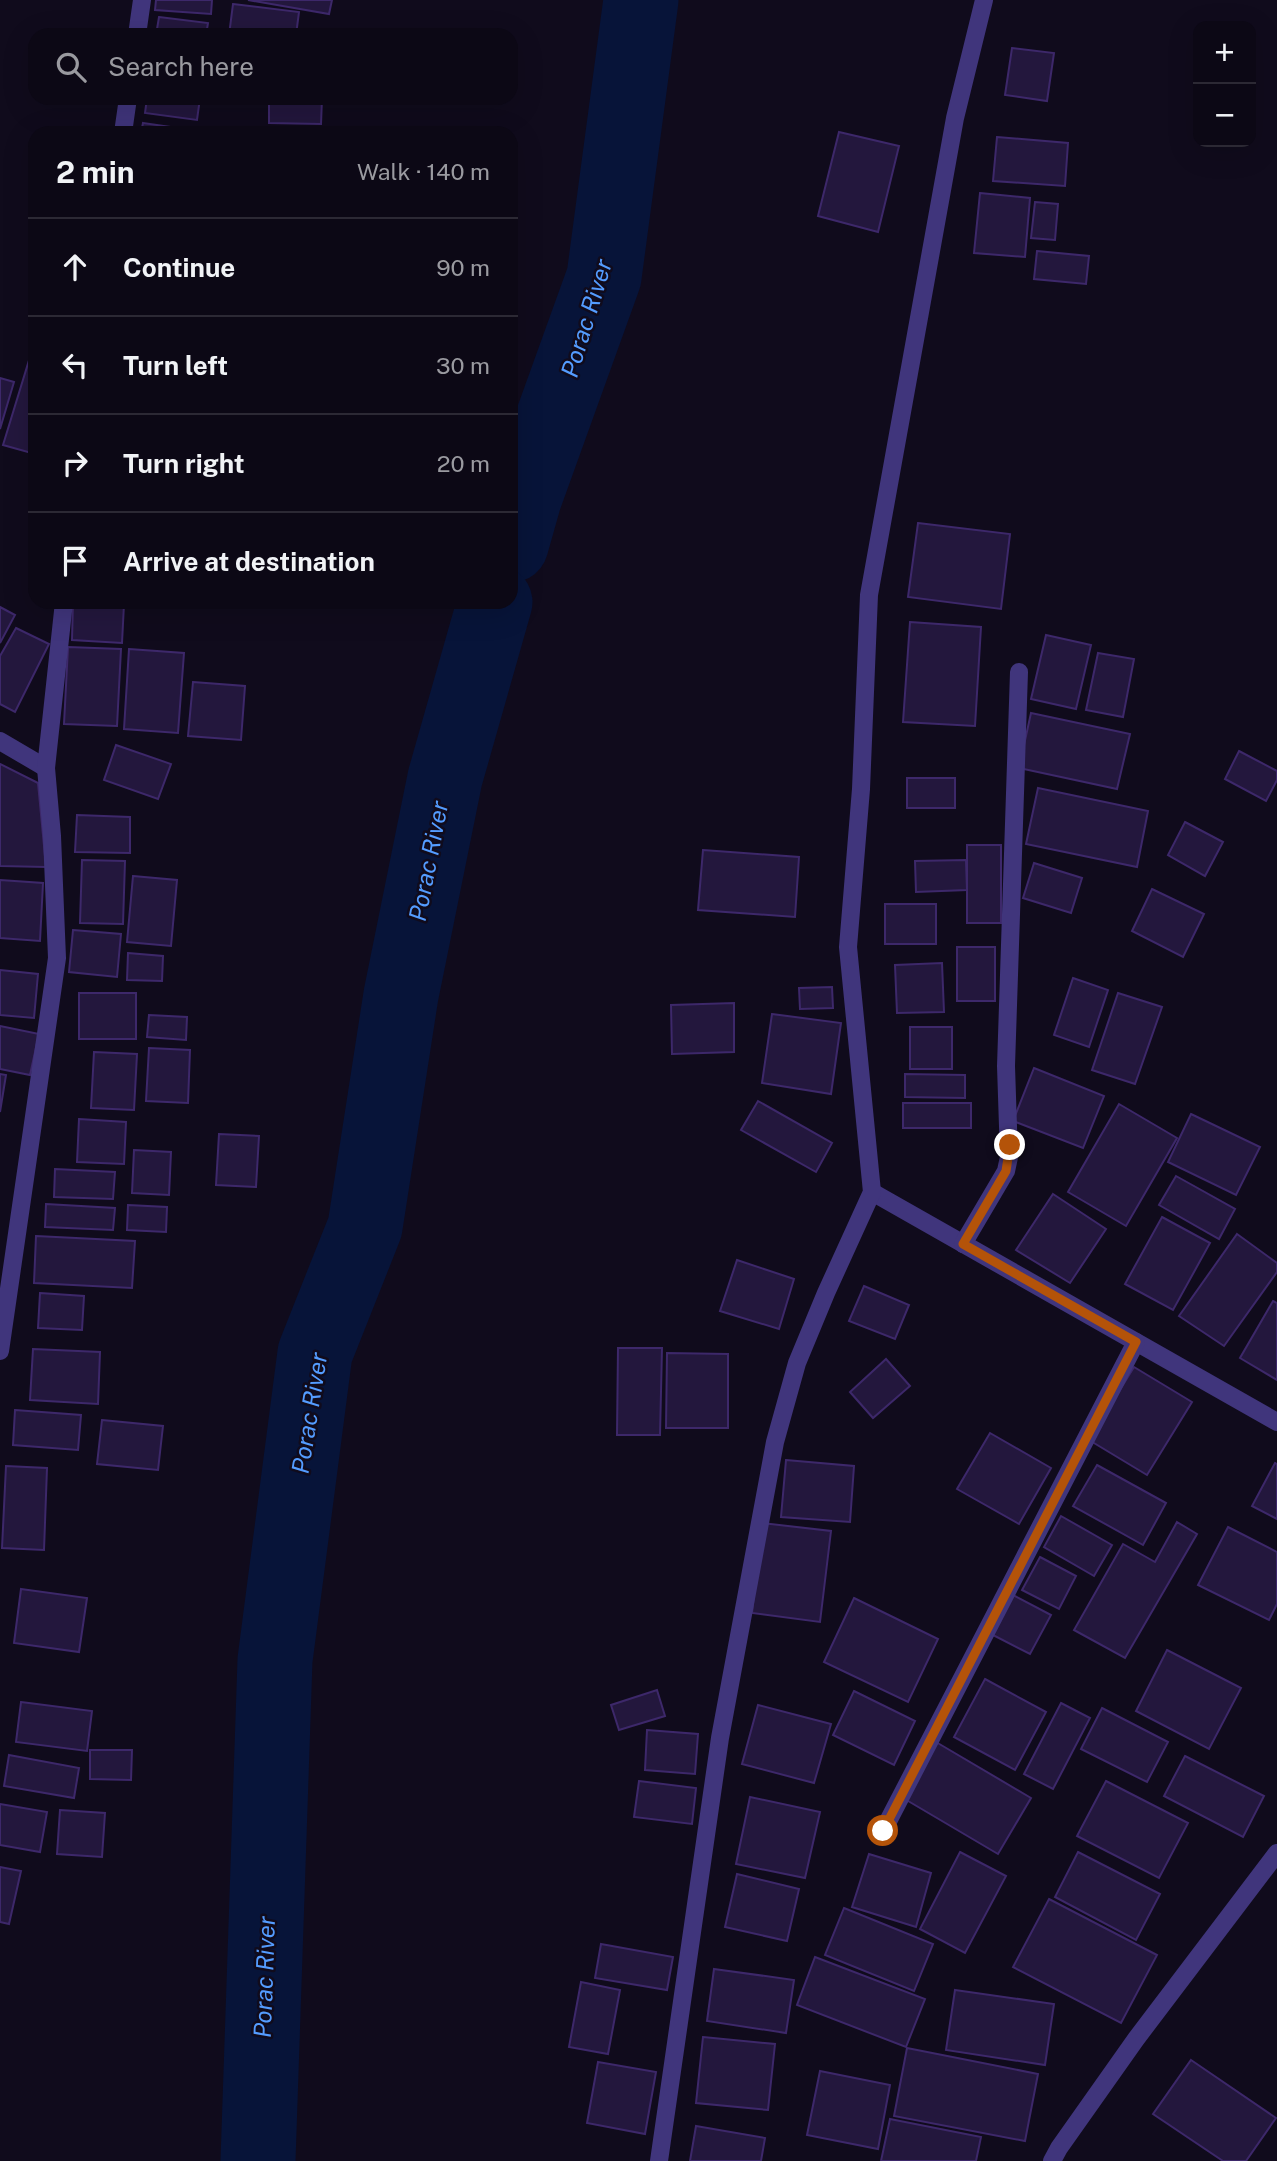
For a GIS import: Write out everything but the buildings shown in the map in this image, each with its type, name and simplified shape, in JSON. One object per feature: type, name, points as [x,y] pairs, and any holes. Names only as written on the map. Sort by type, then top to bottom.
[{"type":"street","points":[[137,28],[142,0]]},
{"type":"street","points":[[659,2161],[720,1738],[775,1443],[797,1363],[872,1192],[848,947],[860,789],[869,595],[954,118],[984,0]]},
{"type":"street","points":[[123,126],[127,105]]},
{"type":"street","points":[[0,1351],[57,958],[46,768],[63,609]]},
{"type":"street","points":[[963,1244],[1006,1171],[1009,1157],[1006,1066],[1019,673]]},
{"type":"street","points":[[0,741],[46,768]]},
{"type":"street","points":[[872,1192],[1277,1422]]},
{"type":"street","points":[[883,1831],[1136,1342]]},
{"type":"street","points":[[1052,2161],[1136,2039],[1277,1853]]},
{"type":"waterway","name":"Porac River","points":[[518,520],[604,277],[641,0]]},
{"type":"waterway","name":"Porac River","points":[[258,2161],[275,1660],[315,1353],[365,1227],[401,995],[445,778],[493,609]]},
{"type":"route","points":[[883,1831],[1136,1342],[963,1244],[1006,1171],[1010,1145]]}]
